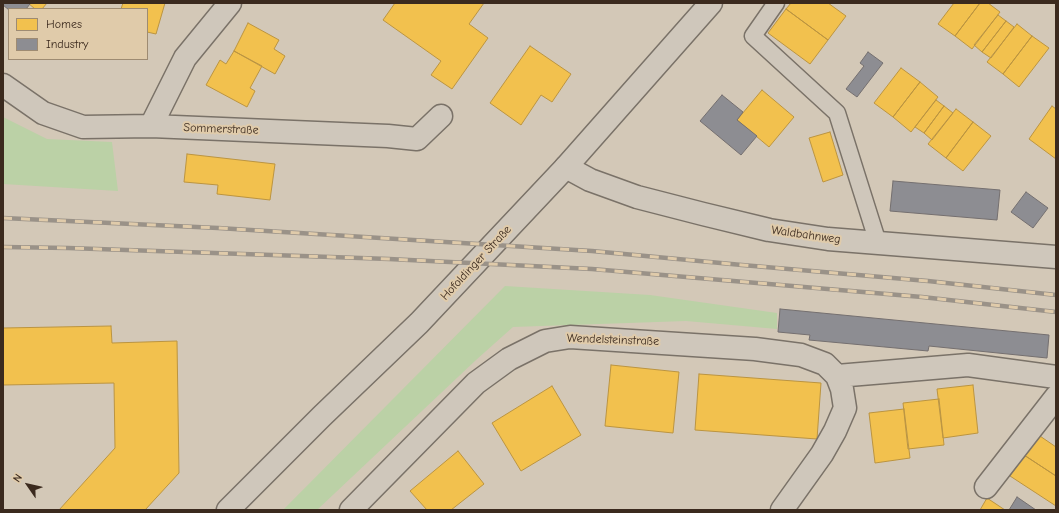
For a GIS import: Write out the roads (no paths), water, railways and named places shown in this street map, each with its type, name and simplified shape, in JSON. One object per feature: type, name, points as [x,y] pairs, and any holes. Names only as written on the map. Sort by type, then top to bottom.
[{"type":"street","points":[[152,126],[185,58],[230,3]]},
{"type":"street","name":"Hofoldinger Straße","points":[[228,510],[322,416],[419,323],[566,167],[711,3]]},
{"type":"street","name":"Sommerstraße","points":[[3,85],[43,113],[83,128],[152,126],[417,139],[441,116]]},
{"type":"street","name":"Waldbahnweg","points":[[566,167],[601,185],[637,197],[776,231],[828,239],[1056,257]]},
{"type":"street","name":"Wendelsteinstraße","points":[[351,510],[476,383],[509,359],[546,341],[570,337],[755,349],[801,355],[825,364],[837,376]]},
{"type":"street","points":[[782,510],[822,454],[838,425],[845,408],[842,389],[837,376],[968,365],[1056,377]]},
{"type":"street","points":[[986,486],[1056,397]]},
{"type":"lane","points":[[776,3],[752,36],[837,113],[878,243]]},
{"type":"railway","points":[[3,218],[218,228],[592,251],[928,281],[1056,295]]},
{"type":"railway","points":[[3,247],[389,259],[592,269],[922,297],[1056,312]]}]
